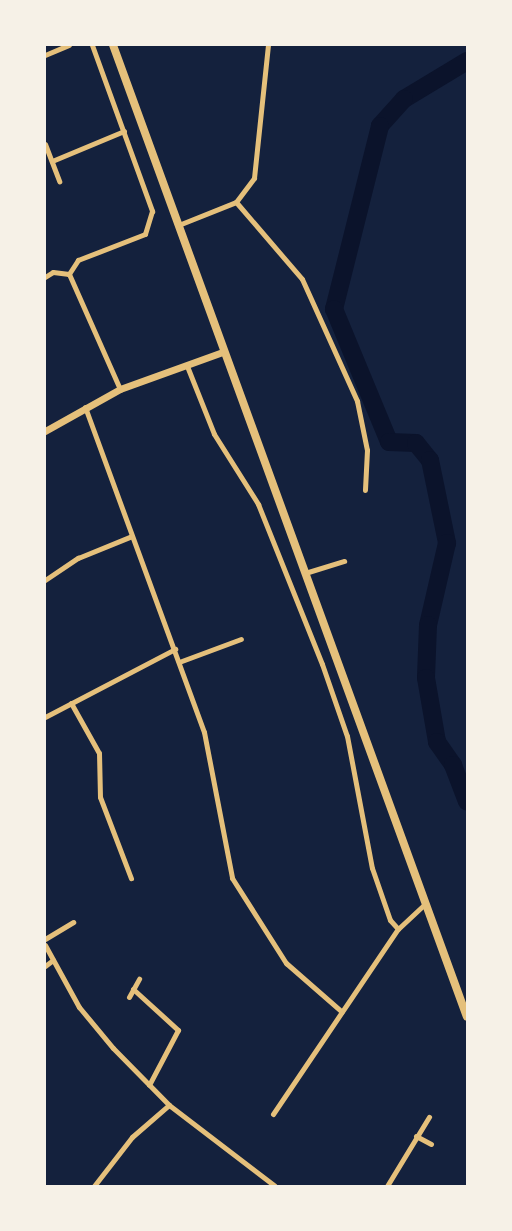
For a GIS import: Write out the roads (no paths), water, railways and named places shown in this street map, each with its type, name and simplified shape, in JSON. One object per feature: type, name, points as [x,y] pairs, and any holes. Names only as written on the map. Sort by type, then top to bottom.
[{"type":"main road","points":[[114,45],[181,224],[223,352],[467,1017]]},
{"type":"street","points":[[45,55],[69,45]]},
{"type":"street","points":[[69,274],[78,260],[145,234],[151,219],[124,131],[92,45]]},
{"type":"street","points":[[181,224],[236,201],[254,178],[258,161],[268,45]]},
{"type":"street","points":[[52,161],[124,131]]},
{"type":"street","points":[[45,144],[59,181]]},
{"type":"street","points":[[236,201],[302,279],[352,391],[367,450],[365,490]]},
{"type":"street","points":[[45,277],[53,272],[69,274]]},
{"type":"street","points":[[69,274],[120,389]]},
{"type":"street","points":[[45,431],[120,389],[223,352]]},
{"type":"street","points":[[187,366],[214,434],[258,504],[322,664],[347,736],[372,868],[398,929]]},
{"type":"street","points":[[85,407],[204,732],[232,878],[286,963],[342,1012]]},
{"type":"street","points":[[45,580],[78,558],[132,536]]},
{"type":"street","points":[[305,573],[344,561]]},
{"type":"street","points":[[179,662],[241,639]]},
{"type":"street","points":[[45,717],[175,649]]},
{"type":"street","points":[[71,703],[99,753],[100,797],[131,878]]},
{"type":"street","points":[[273,1114],[398,929],[425,904]]},
{"type":"street","points":[[45,939],[73,922]]},
{"type":"street","points":[[45,945],[93,1026],[149,1085],[169,1105],[275,1186]]},
{"type":"street","points":[[45,966],[53,960]]},
{"type":"street","points":[[129,997],[139,978]]},
{"type":"street","points":[[133,989],[178,1030],[149,1085]]},
{"type":"street","points":[[94,1186],[132,1137],[169,1105]]},
{"type":"street","points":[[387,1186],[429,1116]]},
{"type":"street","points":[[416,1136],[431,1144]]},
{"type":"waterway","points":[[467,61],[404,99],[380,126],[334,309],[389,442],[416,443],[430,460],[447,543],[428,625],[426,678],[437,742],[453,765],[467,801]]}]
